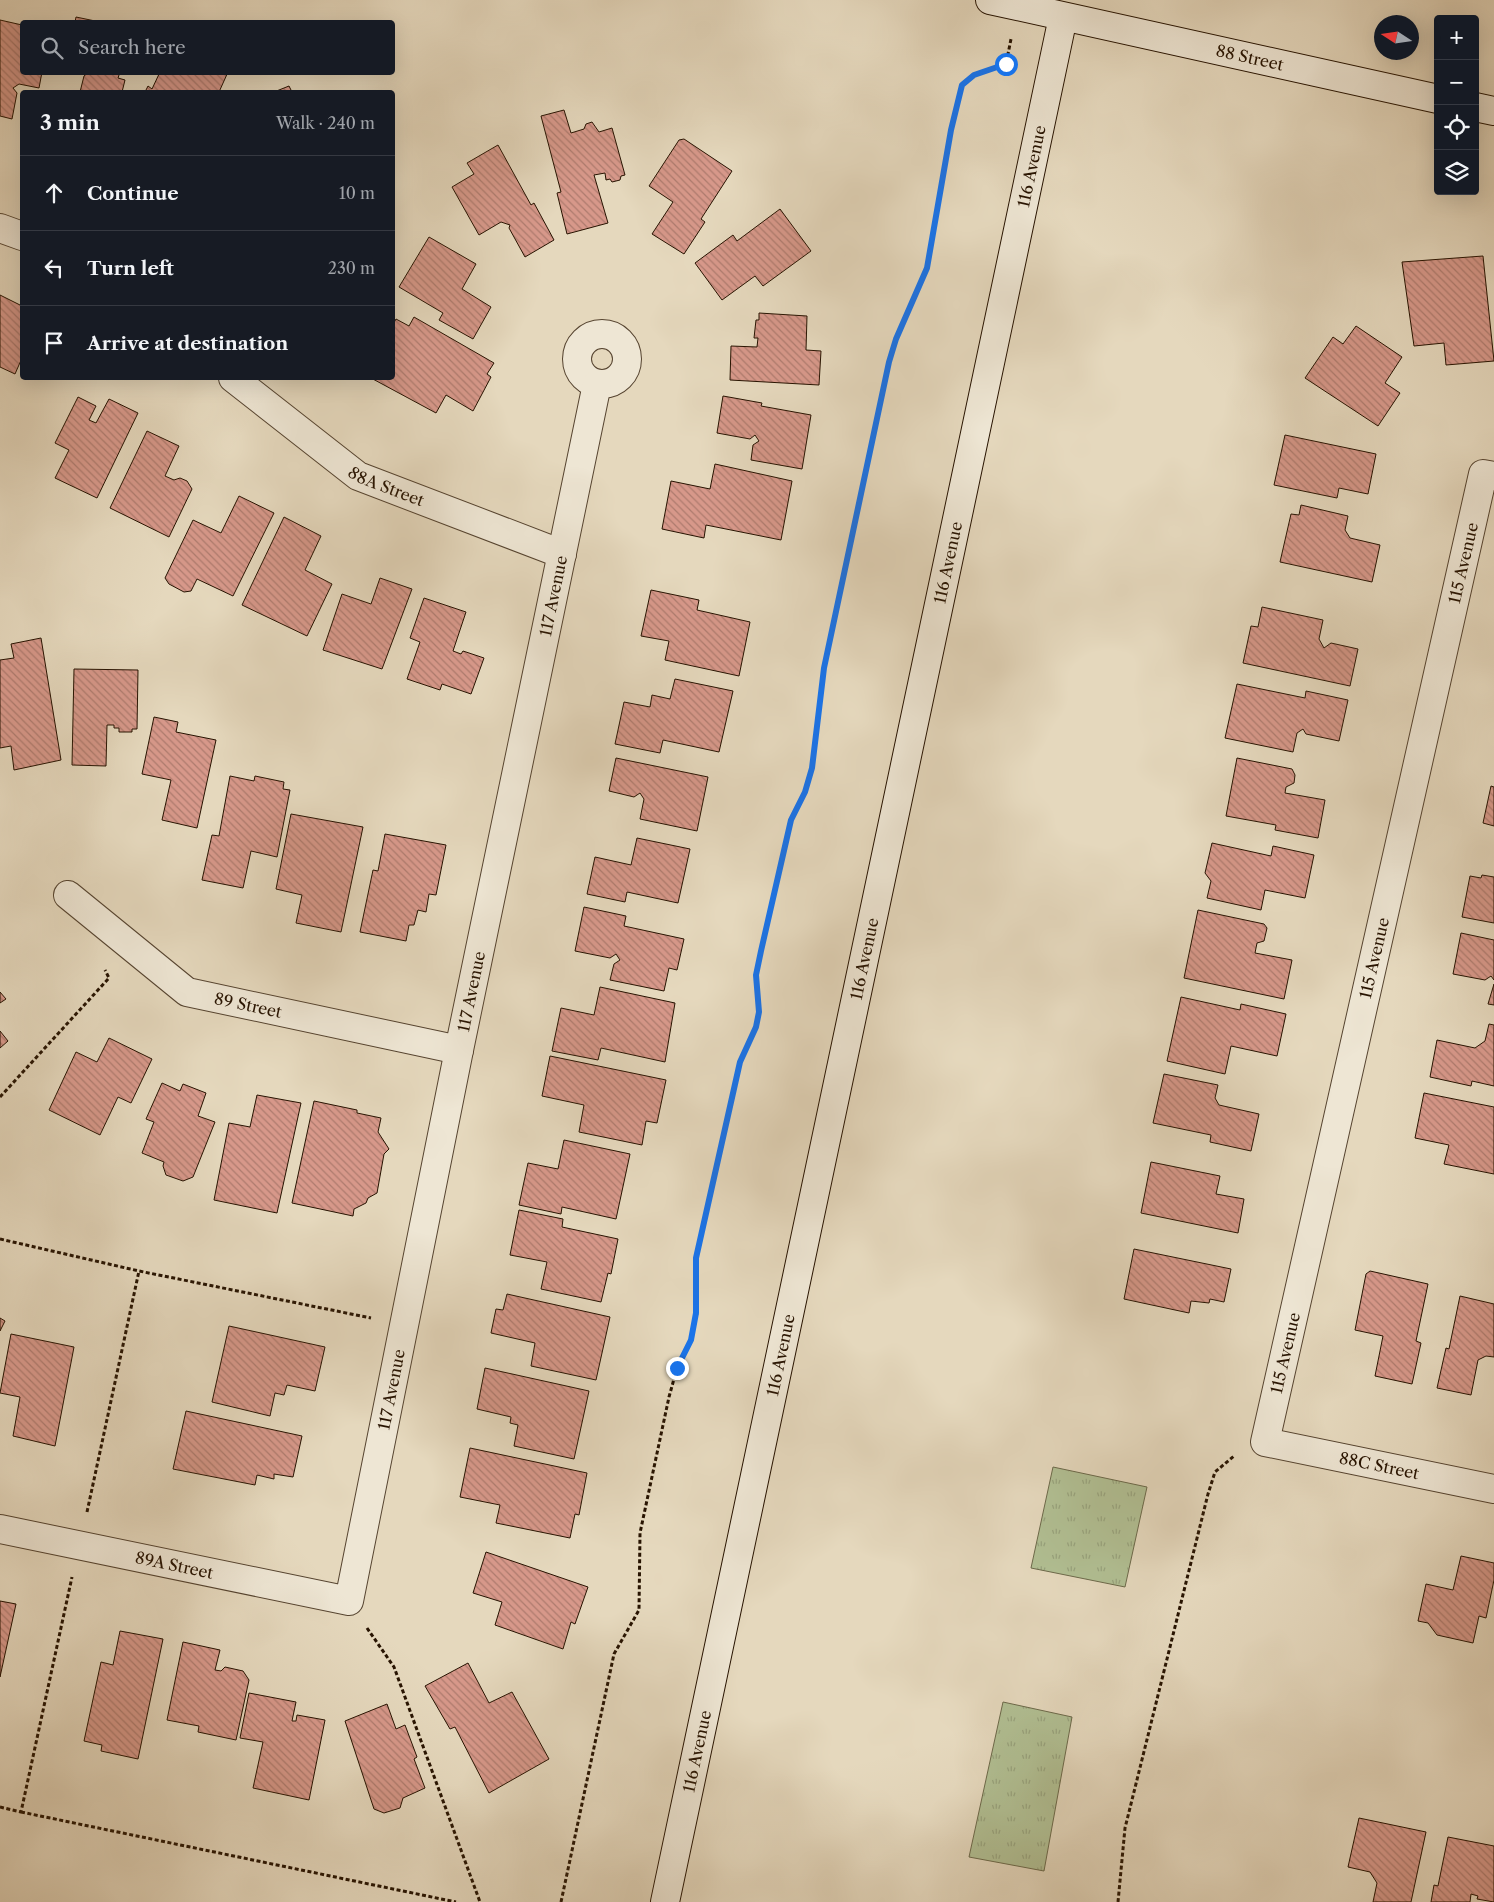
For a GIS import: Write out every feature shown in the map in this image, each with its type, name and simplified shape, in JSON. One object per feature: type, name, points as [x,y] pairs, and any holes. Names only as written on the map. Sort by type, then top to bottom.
[{"type":"street","name":"88 Street","points":[[990,0],[1434,98]]},
{"type":"street","name":"116 Avenue","points":[[665,1902],[1063,17]]},
{"type":"street","points":[[1479,108],[1494,111]]},
{"type":"street","points":[[0,228],[20,235]]},
{"type":"street","name":"88A Street","points":[[236,380],[358,476],[562,554]]},
{"type":"street","name":"117 Avenue","points":[[348,1601],[459,1050],[597,384]]},
{"type":"street","name":"115 Avenue","points":[[1265,1442],[1489,475]]},
{"type":"street","name":"89 Street","points":[[68,895],[187,992],[459,1050]]},
{"type":"street","name":"88C Street","points":[[1265,1442],[1494,1489]]},
{"type":"street","name":"89A Street","points":[[0,1529],[348,1601]]},
{"type":"path","points":[[561,1902],[614,1654],[639,1610],[640,1532],[669,1397],[677,1368],[691,1340],[696,1313],[696,1258],[740,1062],[756,1027],[759,1012],[756,975],[791,820],[805,792],[812,768],[824,668],[889,362],[896,339],[927,268],[951,130],[962,85],[974,75],[1006,64],[1019,6]]},
{"type":"path","points":[[0,1097],[109,978],[101,962]]},
{"type":"path","points":[[0,1239],[139,1271],[404,1324]]},
{"type":"path","points":[[21,1812],[139,1271]]},
{"type":"path","points":[[1118,1902],[1125,1828],[1215,1472],[1236,1455],[1265,1442]]},
{"type":"path","points":[[348,1601],[394,1667],[480,1902]]},
{"type":"path","points":[[0,1807],[442,1901],[456,1902]]},
{"type":"green space","points":[[1053,1467],[1147,1487],[1125,1587],[1031,1568]]},
{"type":"green space","points":[[1003,1702],[1072,1717],[1044,1871],[969,1857]]},
{"type":"building","points":[[76,17],[90,20],[75,20]]},
{"type":"building","points":[[0,20],[20,25],[20,75],[41,75],[39,88],[19,84],[13,88],[17,93],[12,119],[0,116]]},
{"type":"building","points":[[119,75],[118,78],[125,80],[122,90],[80,90],[84,76]]},
{"type":"building","points":[[159,75],[227,75],[220,90],[146,90],[148,86],[152,89]]},
{"type":"building","points":[[289,86],[291,90],[279,90]]},
{"type":"building","points":[[564,110],[571,133],[584,129],[586,124],[592,122],[599,132],[612,128],[625,175],[621,176],[620,180],[612,182],[610,179],[606,180],[605,173],[594,175],[608,223],[567,234],[557,193],[561,192],[541,116]]},
{"type":"building","points":[[684,139],[732,171],[701,219],[705,222],[684,254],[652,234],[673,202],[649,186],[679,140]]},
{"type":"building","points":[[498,145],[531,205],[534,203],[554,240],[525,257],[509,228],[510,225],[501,222],[479,235],[452,187],[474,174],[467,163]]},
{"type":"building","points":[[780,209],[811,251],[763,286],[755,276],[722,300],[695,263],[733,235],[737,241]]},
{"type":"building","points":[[429,237],[476,264],[462,289],[491,307],[473,339],[439,320],[443,313],[399,287]]},
{"type":"building","points":[[1483,256],[1494,361],[1446,365],[1444,343],[1414,346],[1402,262]]},
{"type":"building","points":[[0,295],[20,305],[20,363],[15,374],[0,367]]},
{"type":"building","points":[[759,313],[807,316],[806,350],[821,351],[819,385],[730,380],[731,346],[757,347],[758,338],[754,338],[756,320],[759,320]]},
{"type":"building","points":[[414,317],[494,363],[487,374],[491,377],[473,411],[446,395],[436,413],[375,380],[395,380],[395,321],[396,319],[409,326]]},
{"type":"building","points":[[1356,326],[1402,357],[1385,383],[1400,393],[1378,426],[1305,378],[1333,337],[1343,344]]},
{"type":"building","points":[[723,396],[762,403],[761,406],[811,415],[802,469],[751,460],[753,445],[759,441],[755,435],[750,439],[717,433]]},
{"type":"building","points":[[78,397],[96,406],[89,420],[96,423],[109,399],[138,413],[97,498],[55,478],[69,450],[55,443]]},
{"type":"building","points":[[147,431],[179,446],[165,476],[174,480],[180,478],[187,481],[192,489],[169,537],[110,508]]},
{"type":"building","points":[[1285,435],[1376,454],[1368,494],[1339,488],[1337,498],[1274,485]]},
{"type":"building","points":[[715,464],[792,481],[781,540],[706,525],[704,538],[662,529],[671,481],[710,489]]},
{"type":"building","points":[[239,496],[274,513],[233,596],[197,579],[191,591],[184,592],[169,584],[165,578],[193,520],[221,533]]},
{"type":"building","points":[[1301,505],[1348,516],[1345,530],[1350,538],[1380,545],[1372,582],[1280,562],[1291,514],[1299,515]]},
{"type":"building","points":[[284,517],[321,536],[305,570],[332,584],[307,636],[242,605]]},
{"type":"building","points":[[380,578],[412,589],[382,669],[323,650],[342,594],[371,604]]},
{"type":"building","points":[[651,590],[699,600],[697,610],[750,622],[739,676],[665,660],[669,641],[641,636]]},
{"type":"building","points":[[424,598],[466,612],[453,651],[461,654],[463,651],[484,658],[471,694],[442,684],[440,690],[407,679],[420,642],[410,638]]},
{"type":"building","points":[[1262,607],[1323,620],[1319,639],[1324,648],[1331,643],[1358,649],[1350,686],[1243,663],[1251,626],[1258,627]]},
{"type":"building","points":[[41,638],[61,760],[14,770],[11,746],[0,748],[0,660],[14,658],[11,644]]},
{"type":"building","points":[[74,669],[138,670],[137,729],[132,729],[132,732],[119,732],[119,728],[114,728],[114,725],[107,725],[106,766],[72,765]]},
{"type":"building","points":[[675,679],[733,691],[719,752],[663,740],[660,753],[615,744],[624,702],[650,707],[652,695],[670,699]]},
{"type":"building","points":[[1237,684],[1305,698],[1306,691],[1348,700],[1339,741],[1306,734],[1303,729],[1297,733],[1293,752],[1225,738]]},
{"type":"building","points":[[154,717],[178,722],[176,732],[216,740],[197,828],[162,820],[171,780],[142,774]]},
{"type":"building","points":[[616,758],[708,777],[697,831],[640,819],[644,799],[640,793],[634,797],[609,791]]},
{"type":"building","points":[[1237,758],[1292,769],[1295,775],[1294,783],[1286,787],[1285,793],[1325,800],[1318,838],[1275,830],[1276,825],[1226,816]]},
{"type":"building","points":[[230,776],[254,781],[255,776],[284,782],[283,789],[290,790],[277,857],[251,851],[243,888],[202,880],[212,835],[219,836]]},
{"type":"building","points":[[1491,786],[1494,787],[1494,826],[1483,823]]},
{"type":"building","points":[[291,814],[363,827],[341,932],[296,923],[302,895],[276,889]]},
{"type":"building","points":[[385,834],[446,845],[436,895],[429,894],[426,912],[418,910],[414,925],[409,925],[406,941],[360,932],[373,870],[378,871]]},
{"type":"building","points":[[637,838],[690,849],[678,903],[627,892],[625,902],[587,894],[595,857],[631,865]]},
{"type":"building","points":[[1212,843],[1271,856],[1273,846],[1314,855],[1305,898],[1265,890],[1261,910],[1207,898],[1211,881],[1205,873]]},
{"type":"building","points":[[1482,875],[1494,877],[1494,923],[1462,917],[1470,876],[1481,878]]},
{"type":"building","points":[[584,907],[626,916],[624,926],[684,939],[677,970],[669,968],[664,991],[610,980],[614,964],[620,960],[616,954],[610,958],[575,951]]},
{"type":"building","points":[[1198,910],[1264,924],[1267,928],[1264,941],[1257,943],[1255,953],[1292,960],[1284,999],[1184,978]]},
{"type":"building","points":[[1461,933],[1494,940],[1494,980],[1491,976],[1485,980],[1453,974]]},
{"type":"building","points":[[1494,984],[1494,1005],[1488,1004]]},
{"type":"building","points":[[600,987],[675,1003],[665,1062],[601,1048],[598,1060],[552,1051],[561,1008],[594,1015]]},
{"type":"building","points":[[0,992],[6,999],[0,1003]]},
{"type":"building","points":[[1181,997],[1240,1010],[1241,1004],[1286,1014],[1277,1056],[1231,1046],[1225,1074],[1167,1061]]},
{"type":"building","points":[[1489,1024],[1494,1025],[1494,1086],[1472,1081],[1471,1086],[1430,1077],[1437,1040],[1475,1048],[1485,1041]]},
{"type":"building","points":[[0,1031],[8,1041],[0,1048]]},
{"type":"building","points":[[109,1038],[152,1059],[131,1103],[118,1097],[100,1135],[49,1110],[76,1052],[97,1062]]},
{"type":"building","points":[[550,1056],[666,1080],[657,1123],[646,1121],[642,1145],[579,1132],[584,1105],[542,1096]]},
{"type":"building","points":[[1164,1074],[1218,1085],[1215,1098],[1219,1105],[1259,1114],[1251,1151],[1210,1142],[1211,1135],[1153,1123]]},
{"type":"building","points":[[162,1083],[180,1091],[183,1084],[206,1093],[198,1116],[215,1122],[193,1177],[183,1181],[166,1175],[163,1166],[164,1162],[142,1153],[154,1122],[146,1119]]},
{"type":"building","points":[[1424,1093],[1494,1107],[1494,1174],[1444,1164],[1449,1145],[1415,1138]]},
{"type":"building","points":[[257,1095],[301,1103],[277,1213],[214,1200],[229,1123],[250,1127]]},
{"type":"building","points":[[314,1101],[357,1110],[357,1113],[381,1118],[378,1132],[389,1149],[384,1154],[377,1193],[368,1198],[366,1203],[354,1209],[353,1216],[292,1203]]},
{"type":"building","points":[[564,1140],[630,1154],[616,1219],[562,1207],[561,1214],[519,1205],[528,1163],[558,1169]]},
{"type":"building","points":[[1151,1162],[1220,1176],[1216,1194],[1244,1199],[1238,1233],[1141,1213]]},
{"type":"building","points":[[519,1210],[563,1219],[562,1227],[618,1239],[611,1274],[608,1273],[601,1302],[541,1289],[547,1262],[510,1255]]},
{"type":"building","points":[[1134,1249],[1231,1269],[1224,1302],[1210,1299],[1209,1303],[1191,1301],[1189,1313],[1124,1299]]},
{"type":"building","points":[[1370,1271],[1428,1284],[1416,1341],[1421,1343],[1412,1384],[1375,1376],[1383,1336],[1355,1330],[1366,1274]]},
{"type":"building","points":[[507,1294],[610,1317],[596,1380],[531,1366],[535,1343],[491,1333],[496,1309],[503,1310]]},
{"type":"building","points":[[1460,1296],[1494,1304],[1494,1357],[1486,1356],[1478,1360],[1471,1395],[1437,1388],[1446,1348],[1449,1349]]},
{"type":"building","points":[[0,1318],[5,1321],[0,1331]]},
{"type":"building","points":[[229,1326],[325,1347],[315,1391],[287,1385],[284,1395],[275,1393],[270,1416],[212,1402]]},
{"type":"building","points":[[11,1334],[74,1347],[55,1446],[13,1436],[20,1397],[0,1393]]},
{"type":"building","points":[[485,1368],[589,1391],[574,1459],[514,1446],[518,1425],[510,1423],[511,1417],[477,1409]]},
{"type":"building","points":[[186,1411],[302,1436],[293,1477],[274,1474],[274,1479],[257,1475],[255,1485],[173,1469]]},
{"type":"building","points":[[470,1448],[587,1473],[579,1515],[575,1514],[570,1538],[496,1523],[500,1505],[460,1497]]},
{"type":"building","points":[[486,1552],[588,1587],[575,1624],[571,1622],[563,1649],[495,1625],[502,1602],[473,1593]]},
{"type":"building","points":[[1461,1556],[1494,1563],[1494,1580],[1486,1618],[1479,1616],[1473,1643],[1437,1635],[1428,1623],[1418,1621],[1426,1584],[1453,1590]]},
{"type":"building","points":[[0,1601],[16,1604],[0,1677]]},
{"type":"building","points":[[120,1631],[163,1639],[138,1759],[101,1751],[102,1745],[84,1741],[101,1662],[113,1665]]},
{"type":"building","points":[[183,1642],[220,1650],[215,1670],[221,1671],[225,1667],[243,1671],[249,1680],[236,1740],[198,1732],[199,1726],[167,1720]]},
{"type":"building","points":[[468,1663],[489,1703],[512,1692],[549,1759],[489,1793],[455,1727],[450,1729],[425,1686]]},
{"type":"building","points":[[249,1693],[296,1702],[292,1721],[296,1721],[297,1715],[325,1720],[309,1800],[253,1788],[263,1742],[240,1738]]},
{"type":"building","points":[[387,1704],[396,1729],[405,1725],[417,1757],[414,1759],[425,1788],[403,1798],[400,1808],[384,1813],[374,1809],[345,1721]]},
{"type":"building","points":[[1359,1818],[1426,1832],[1411,1902],[1373,1902],[1377,1883],[1370,1872],[1348,1867]]},
{"type":"building","points":[[1448,1837],[1494,1846],[1494,1902],[1477,1899],[1478,1896],[1471,1894],[1470,1902],[1431,1902],[1434,1885],[1438,1886]]},
{"type":"route","points":[[677,1368],[691,1340],[696,1313],[696,1258],[740,1062],[756,1027],[759,1012],[756,975],[761,951],[791,820],[805,792],[812,768],[819,730],[824,668],[889,362],[896,339],[927,268],[957,98],[962,85],[974,75],[1006,64]]}]
